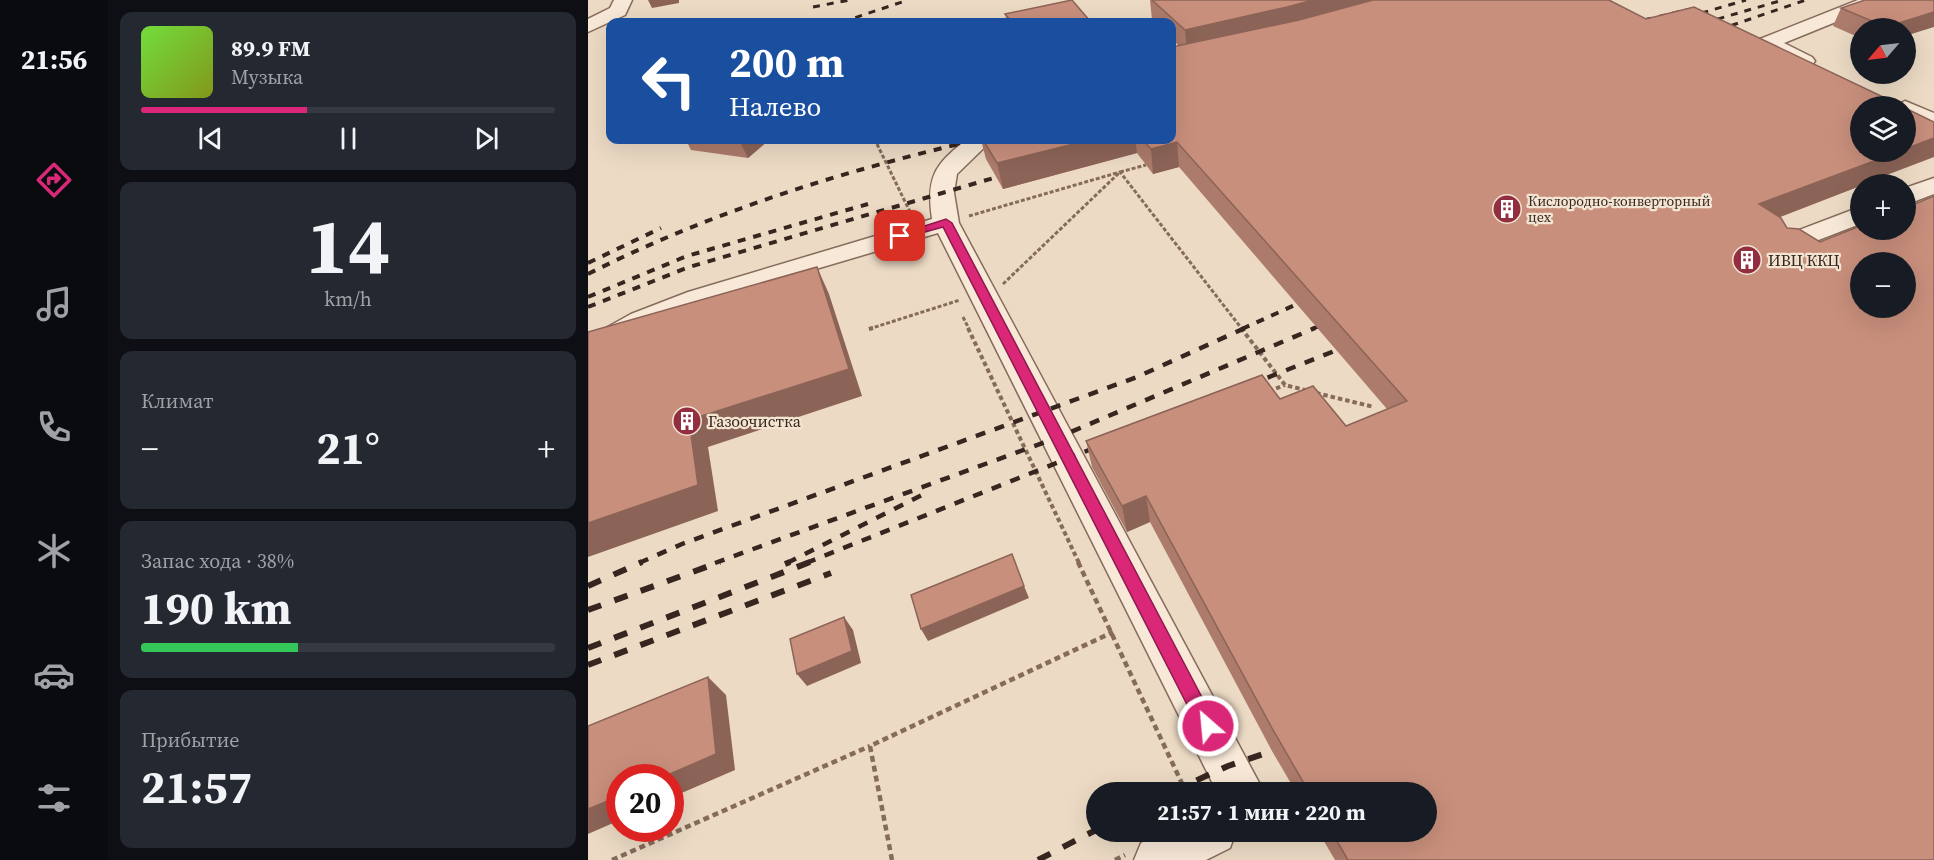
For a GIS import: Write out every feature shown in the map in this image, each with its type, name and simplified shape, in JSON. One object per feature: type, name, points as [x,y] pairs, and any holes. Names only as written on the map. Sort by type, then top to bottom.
[{"type":"lane","points":[[588,26],[618,11],[623,0]]},
{"type":"lane","points":[[1819,67],[1767,43],[1874,0]]},
{"type":"lane","points":[[1916,113],[1934,122]]},
{"type":"lane","points":[[975,144],[944,171],[934,226],[969,297],[1236,782]]},
{"type":"lane","points":[[1916,192],[1934,185]]},
{"type":"lane","points":[[1782,246],[1850,219]]},
{"type":"lane","points":[[588,352],[604,340],[680,304],[788,268],[934,226]]},
{"type":"lane","points":[[1158,860],[1192,842]]},
{"type":"path","points":[[877,144],[904,203],[934,226],[1146,165]]},
{"type":"path","points":[[869,329],[1000,287],[1120,172]]},
{"type":"path","points":[[1120,172],[1285,385]]},
{"type":"path","points":[[951,291],[969,297],[1113,632],[1181,782]]},
{"type":"path","points":[[1263,393],[1285,385],[1374,407]]},
{"type":"path","points":[[612,860],[870,746],[1113,632]]},
{"type":"path","points":[[870,746],[892,860]]},
{"type":"building","points":[[1072,0],[1087,18],[1008,18],[1005,14]]},
{"type":"building","points":[[1152,0],[1313,0],[1185,30],[1176,22],[1176,18],[1172,18]]},
{"type":"building","points":[[1373,0],[1609,0],[1646,19],[1694,7],[1850,81],[1850,84],[1856,84],[1881,96],[1850,96],[1850,162],[1871,162],[1759,204],[1781,218],[1787,228],[1799,229],[1820,242],[1850,230],[1850,240],[1916,240],[1916,203],[1934,196],[1934,860],[1348,860],[1337,842],[1437,842],[1437,782],[1303,782],[1146,496],[1122,506],[1086,441],[1262,375],[1280,399],[1313,386],[1346,426],[1407,401],[1176,142],[1176,46],[1299,20]]},
{"type":"building","points":[[1865,0],[1934,0],[1934,12],[1915,18],[1865,18],[1841,8]]},
{"type":"building","points":[[1916,113],[1934,122],[1934,138],[1916,145]]},
{"type":"building","points":[[985,144],[1074,144],[997,163]]},
{"type":"building","points":[[1147,144],[1170,144],[1151,149]]},
{"type":"building","name":"Газоочистка","points":[[817,267],[849,369],[689,420],[698,485],[588,523],[588,332]]},
{"type":"building","points":[[1012,554],[1024,586],[921,629],[911,595]]},
{"type":"building","points":[[844,617],[852,651],[797,674],[790,639]]},
{"type":"building","points":[[708,677],[716,754],[684,768],[684,764],[606,764],[606,802],[588,809],[588,726]]},
{"type":"railway","points":[[813,7],[850,0]]},
{"type":"railway","points":[[854,18],[908,0]]},
{"type":"railway","points":[[1688,17],[1746,0]]},
{"type":"railway","points":[[1704,23],[1783,0]]},
{"type":"railway","points":[[1718,30],[1806,0]]},
{"type":"railway","points":[[1631,23],[1695,8]]},
{"type":"railway","points":[[953,145],[957,144]]},
{"type":"railway","points":[[588,274],[678,233],[770,198],[863,169],[959,144]]},
{"type":"railway","points":[[588,307],[689,267],[997,177]]},
{"type":"railway","points":[[588,297],[687,256],[868,204]]},
{"type":"railway","points":[[588,263],[661,228]]},
{"type":"railway","points":[[1242,329],[1297,304]]},
{"type":"railway","points":[[1312,329],[1331,321]]},
{"type":"railway","points":[[639,563],[682,544],[1137,377],[1245,328]]},
{"type":"railway","points":[[715,563],[1059,437],[1315,328]]},
{"type":"railway","points":[[1249,385],[1337,350]]},
{"type":"railway","points":[[806,563],[1104,444]]},
{"type":"railway","points":[[787,563],[922,495]]},
{"type":"railway","points":[[588,586],[642,562]]},
{"type":"railway","points":[[588,610],[720,562]]},
{"type":"railway","points":[[785,564],[790,562]]},
{"type":"railway","points":[[588,648],[810,562]]},
{"type":"railway","points":[[588,665],[831,573]]},
{"type":"railway","points":[[1193,782],[1228,766],[1272,751]]},
{"type":"railway","points":[[1038,860],[1086,835]]},
{"type":"place","name":"Кислородно-конверторный цех","points":[[1507,209]]},
{"type":"place","name":"ИВЦ ККЦ","points":[[1747,260]]},
{"type":"place","name":"Газоочистка","points":[[687,421]]},
{"type":"route","points":[[900,236],[946,223],[1208,726]]}]
